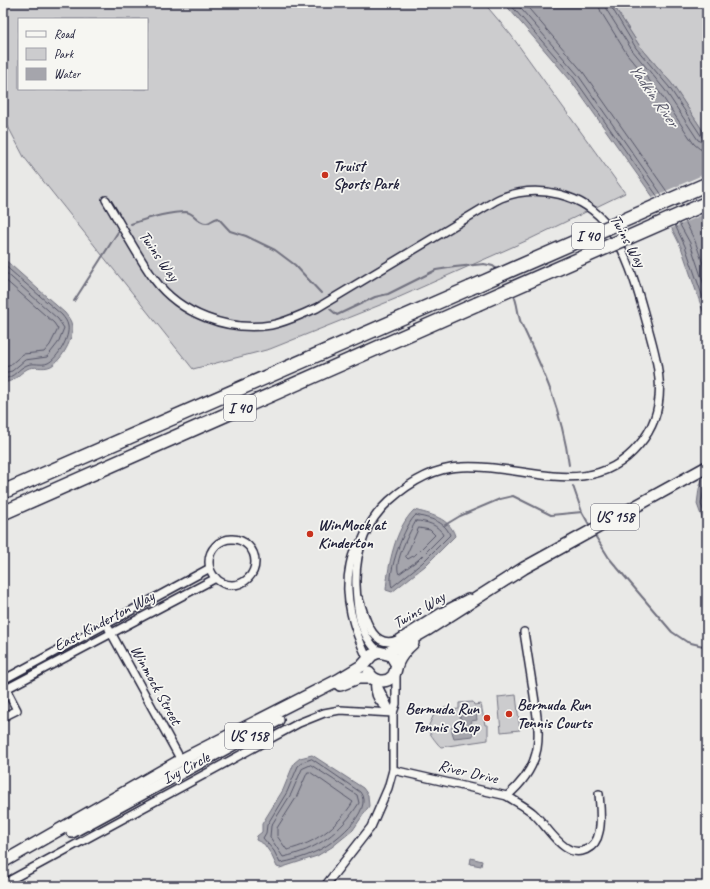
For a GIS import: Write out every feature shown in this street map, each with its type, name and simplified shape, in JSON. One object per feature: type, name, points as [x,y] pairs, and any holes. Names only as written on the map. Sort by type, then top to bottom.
[{"type":"highway","name":"I 40","points":[[3,492],[707,184]]},
{"type":"highway","name":"I 40","points":[[3,513],[707,204]]},
{"type":"main road","name":"US 158","points":[[383,652],[427,630],[498,583],[524,568],[707,467]]},
{"type":"main road","name":"US 158","points":[[396,667],[405,650],[427,630]]},
{"type":"main road","points":[[383,652],[394,658],[396,667],[393,676],[387,680],[374,679],[367,668],[368,660],[372,654],[383,652]]},
{"type":"main road","name":"US 158","points":[[3,862],[181,760],[310,696],[368,660]]},
{"type":"main road","name":"US 158","points":[[3,869],[339,686],[358,678],[374,679]]},
{"type":"street","name":"Twins Way","points":[[106,200],[155,280],[177,302],[200,316],[225,324],[238,326],[271,324],[294,318],[317,308],[501,198],[519,193],[535,191],[555,192],[577,201],[598,215],[609,228],[625,257],[632,276],[659,368],[658,406],[651,428],[639,446],[624,459],[605,470],[587,476],[555,476],[489,468],[461,467],[435,472],[406,486],[381,508],[365,531],[360,543],[356,569],[357,608],[361,624],[370,642],[383,652]]},
{"type":"street","points":[[232,539],[240,540],[247,545],[252,551],[255,559],[255,567],[252,574],[246,580],[238,584],[230,585],[222,582],[216,578],[210,568],[212,552],[217,545],[232,539]]},
{"type":"street","name":"Twins Way","points":[[360,543],[355,547],[352,559],[348,594],[355,631],[368,660]]},
{"type":"street","name":"East Kinderton Way","points":[[4,684],[106,624],[210,568]]},
{"type":"street","name":"East Kinderton Way","points":[[4,684],[112,633],[216,578]]},
{"type":"street","name":"Twins Way","points":[[356,592],[371,631],[379,639],[389,642],[397,640],[441,612],[498,583]]},
{"type":"street","name":"Winmock Street","points":[[106,624],[181,760]]},
{"type":"street","name":"River Drive","points":[[393,770],[507,796],[525,777],[532,765],[538,748],[539,729],[524,632]]},
{"type":"street","points":[[325,886],[371,827],[378,814],[393,770],[393,713],[396,704],[396,667]]},
{"type":"street","points":[[374,679],[393,713]]},
{"type":"street","points":[[3,717],[17,710],[4,684]]},
{"type":"street","name":"Ivy Circle","points":[[3,884],[299,723],[324,713],[340,710],[393,713]]},
{"type":"street","points":[[128,802],[135,793],[182,765],[181,760]]},
{"type":"street","points":[[507,796],[534,814],[562,845],[569,850],[578,852],[586,850],[593,845],[599,834],[599,794]]},
{"type":"green space","name":"Truist Sports Park","points":[[3,3],[484,3],[511,35],[625,193],[528,240],[395,299],[270,349],[193,369],[24,157],[3,117]]},
{"type":"green space","points":[[612,3],[707,3],[707,137],[672,84],[639,45]]},
{"type":"green space","name":"Bermuda Run Tennis Courts","points":[[516,695],[520,730],[501,732],[498,697]]},
{"type":"green space","points":[[473,702],[474,705],[481,704],[485,725],[488,725],[488,740],[441,747],[428,730],[436,710],[449,707],[450,710],[459,709],[459,703]]},
{"type":"water","name":"Yadkin River","points":[[504,3],[612,3],[639,45],[672,84],[707,137],[707,323],[681,247],[663,211],[571,81]]},
{"type":"water","points":[[3,258],[65,313],[71,322],[72,331],[69,342],[63,354],[55,363],[45,368],[33,367],[27,369],[14,379],[3,383]]},
{"type":"water","points":[[707,463],[707,532],[697,504],[699,489]]},
{"type":"water","points":[[414,510],[433,515],[444,521],[449,525],[455,536],[425,566],[392,592],[386,590],[391,559],[397,537],[407,518]]},
{"type":"water","points":[[476,712],[477,720],[471,721],[473,736],[454,738],[452,727],[461,726],[460,714]]},
{"type":"water","points":[[312,755],[363,788],[368,795],[369,806],[353,830],[332,847],[317,856],[280,868],[277,867],[264,844],[256,840],[257,836],[262,832],[262,824],[283,790],[294,763],[300,758]]},
{"type":"water","points":[[471,858],[482,861],[481,866],[470,864]]},
{"type":"pier","points":[[707,173],[707,213],[670,229],[661,212],[650,198]]},
{"type":"waterway","points":[[131,224],[158,216],[179,212],[192,214],[204,223],[208,223],[218,218],[230,231],[246,236],[275,250],[295,265],[321,293]]},
{"type":"waterway","points":[[74,301],[118,232]]},
{"type":"waterway","points":[[330,309],[337,315],[375,297],[388,294],[436,270],[484,264],[493,266],[498,270]]},
{"type":"waterway","points":[[513,294],[516,300],[521,323],[537,358],[557,409],[566,445],[569,465]]},
{"type":"waterway","points":[[573,486],[582,512],[591,528]]},
{"type":"waterway","points":[[445,525],[460,516],[500,499],[513,496],[551,515],[582,512]]},
{"type":"waterway","points":[[594,534],[609,558],[672,632],[687,642],[707,647]]},
{"type":"place","name":"Truist Sports Park","points":[[325,175]]},
{"type":"place","name":"WinMock at Kinderton","points":[[310,534]]},
{"type":"place","name":"Bermuda Run Tennis Courts","points":[[509,714]]},
{"type":"place","name":"Bermuda Run Tennis Shop","points":[[487,718]]}]
